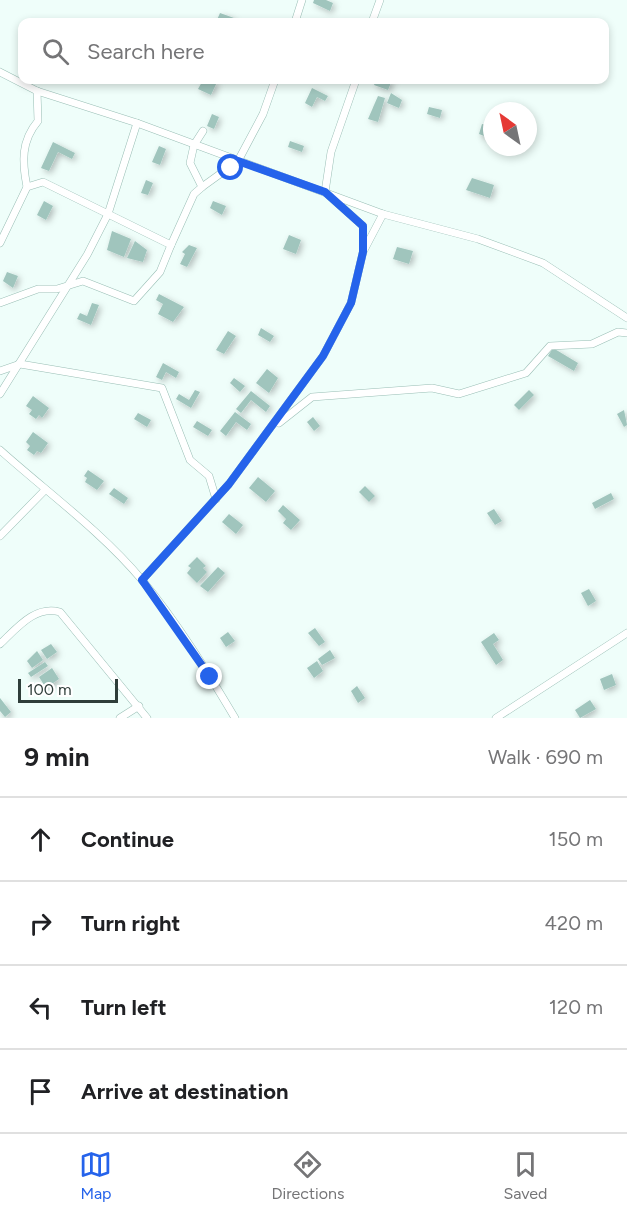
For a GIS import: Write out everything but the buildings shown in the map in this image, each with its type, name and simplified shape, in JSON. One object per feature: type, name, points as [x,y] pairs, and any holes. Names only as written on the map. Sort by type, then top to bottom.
[{"type":"street","points":[[296,18],[302,0]]},
{"type":"street","points":[[373,18],[380,0]]},
{"type":"street","points":[[0,72],[18,81]]},
{"type":"street","points":[[25,84],[384,214],[478,239],[543,263],[626,316]]},
{"type":"street","points":[[0,303],[38,289],[57,289],[83,281],[134,301],[160,272],[194,194],[238,161],[263,114],[274,84]]},
{"type":"street","points":[[325,192],[331,152],[355,84]]},
{"type":"street","points":[[0,243],[27,187],[23,164],[27,134],[38,121],[37,90]]},
{"type":"street","points":[[0,394],[71,284],[108,214],[137,123]]},
{"type":"street","points":[[202,187],[190,163],[194,145],[203,131]]},
{"type":"street","points":[[27,187],[43,182],[171,245]]},
{"type":"street","points":[[142,580],[216,498],[270,430],[323,356],[351,303],[363,252],[363,226],[325,192]]},
{"type":"street","points":[[363,252],[384,214]]},
{"type":"street","points":[[270,430],[312,397],[432,388],[459,394],[526,373],[550,346],[592,344],[618,332],[627,333]]},
{"type":"street","points":[[0,371],[20,364],[162,388],[190,460],[209,476],[216,498]]},
{"type":"street","points":[[0,450],[102,539],[142,580],[210,677],[235,718]]},
{"type":"street","points":[[0,536],[45,490]]},
{"type":"street","points":[[0,644],[37,612],[51,610],[60,612],[140,706],[147,718]]},
{"type":"street","points":[[496,718],[627,633]]},
{"type":"street","points":[[120,718],[140,706]]},
{"type":"route","points":[[210,677],[142,580],[229,484],[303,386],[323,356],[351,303],[363,252],[363,226],[325,192],[238,161],[231,168]]}]
